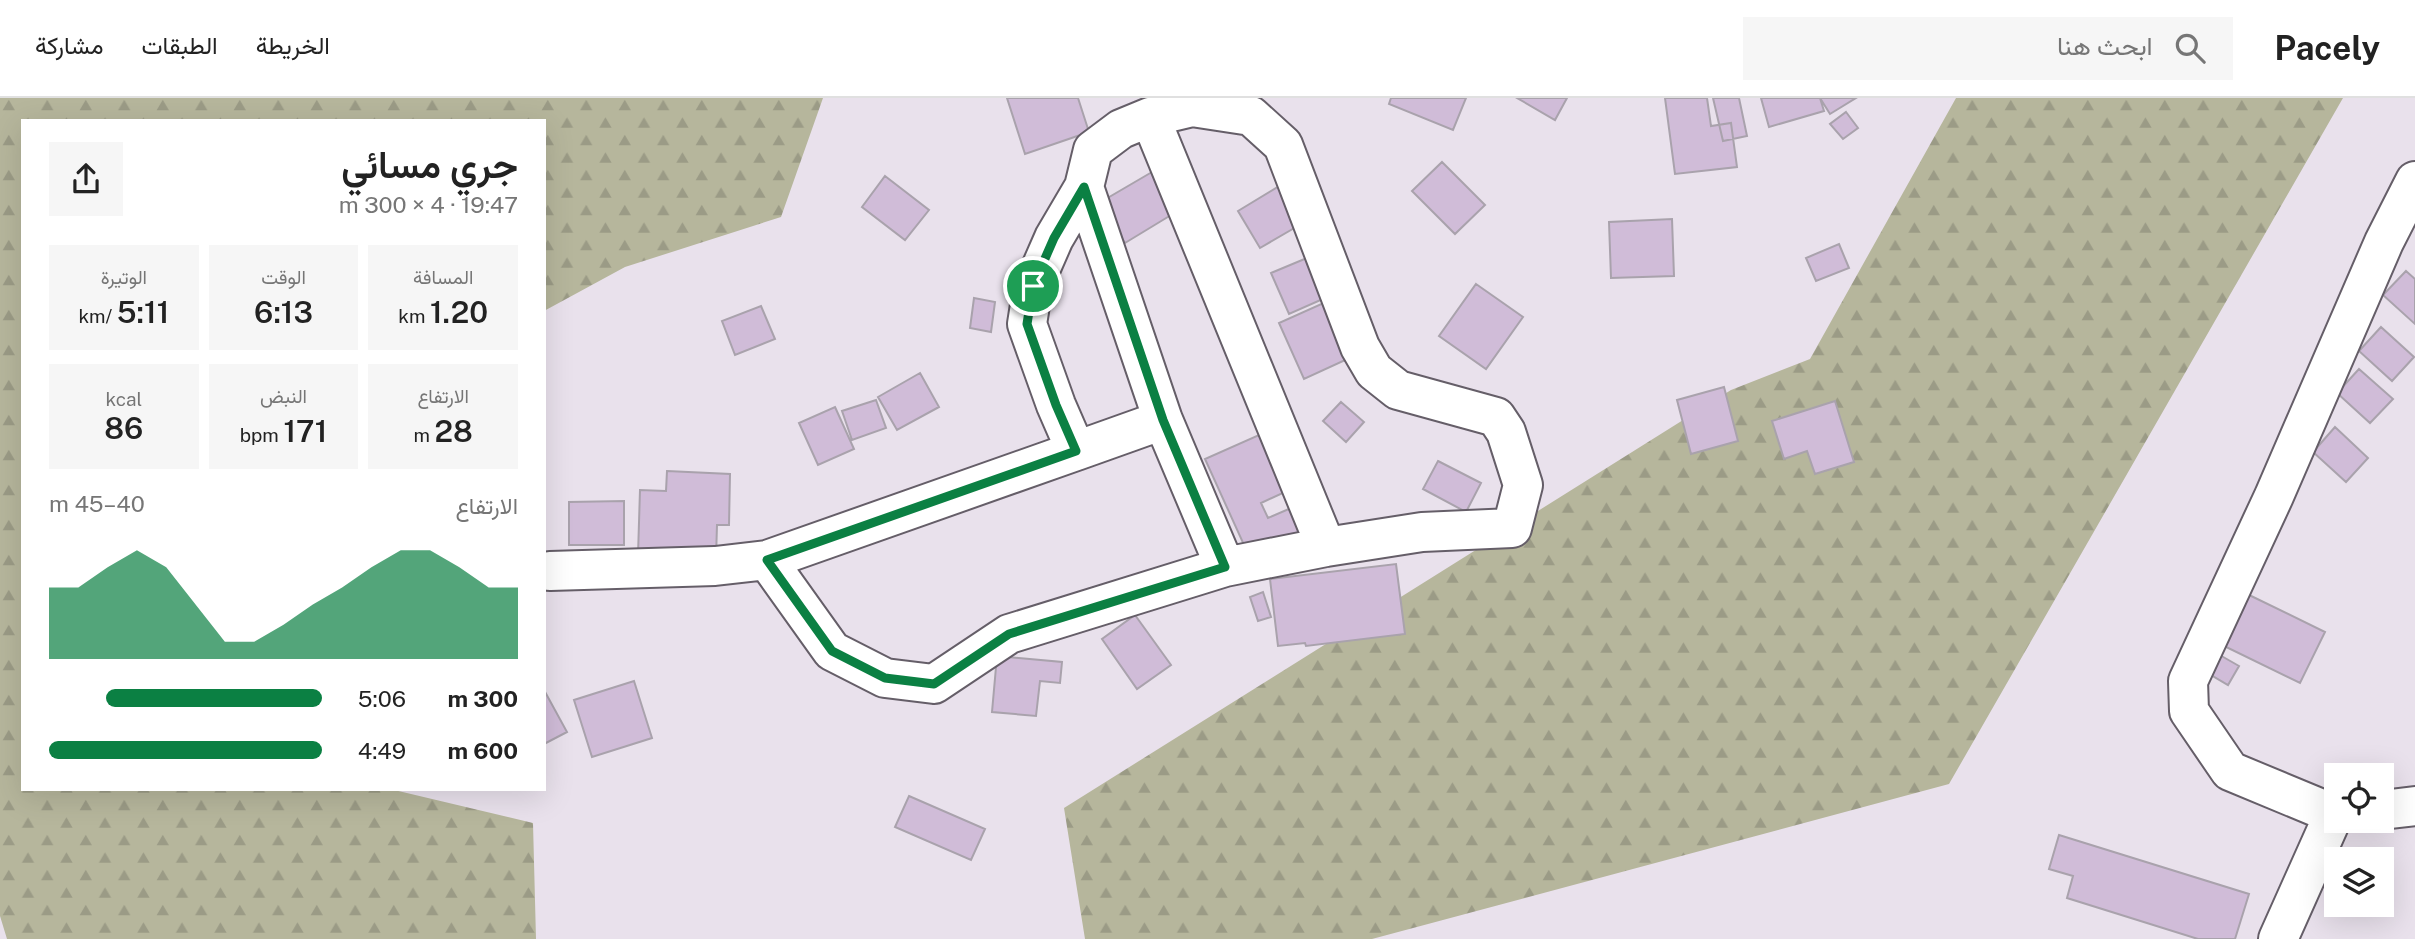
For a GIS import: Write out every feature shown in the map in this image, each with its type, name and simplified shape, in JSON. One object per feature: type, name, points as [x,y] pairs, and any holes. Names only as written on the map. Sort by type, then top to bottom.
[{"type":"street","points":[[767,560],[832,651],[885,678],[934,684],[1009,634],[1225,567],[1422,532],[1512,528],[1523,485],[1506,432],[1496,417],[1398,390],[1374,372],[1360,347],[1283,145],[1251,116],[1192,107],[1126,115],[1093,150],[1084,187],[1054,238],[1033,286],[1027,324],[1056,405],[1076,451]]},
{"type":"street","points":[[1126,115],[1326,547]]},
{"type":"street","points":[[2324,811],[2230,771],[2189,711],[2188,681],[2274,496],[2384,242],[2415,181]]},
{"type":"street","points":[[1084,187],[1163,420],[1225,567]]},
{"type":"street","points":[[550,571],[715,566],[767,560],[1163,420]]},
{"type":"street","points":[[2394,809],[2415,806]]},
{"type":"street","points":[[2278,939],[2327,833]]},
{"type":"green space","points":[[0,98],[823,98],[781,217],[625,267],[546,310],[546,119],[21,119],[21,791],[398,791],[533,823],[536,939],[7,939],[0,916]]},
{"type":"green space","points":[[1956,98],[2343,98],[1949,784],[1372,939],[1085,939],[1064,808],[1731,390],[1810,359]]},
{"type":"building","points":[[1007,98],[1078,98],[1089,132],[1025,154]]},
{"type":"building","points":[[1391,98],[1466,98],[1453,130],[1389,104]]},
{"type":"building","points":[[1517,98],[1567,98],[1555,120]]},
{"type":"building","points":[[1665,98],[1707,98],[1711,126],[1731,123],[1737,167],[1675,174]]},
{"type":"building","points":[[1713,98],[1739,98],[1747,136],[1723,141]]},
{"type":"building","points":[[1761,98],[1820,98],[1824,111],[1769,127]]},
{"type":"building","points":[[1820,98],[1856,98],[1830,114]]},
{"type":"building","points":[[1846,112],[1858,128],[1843,139],[1830,124]]},
{"type":"building","points":[[1442,162],[1485,205],[1455,234],[1412,191]]},
{"type":"building","points":[[1152,172],[1176,212],[1125,243],[1099,203]]},
{"type":"building","points":[[885,176],[929,210],[905,240],[862,207]]},
{"type":"building","points":[[1281,185],[1303,223],[1260,248],[1238,211]]},
{"type":"building","points":[[1672,219],[1674,276],[1611,278],[1609,222]]},
{"type":"building","points":[[1839,244],[1849,268],[1816,281],[1806,258]]},
{"type":"building","points":[[1314,255],[1332,295],[1289,314],[1271,273]]},
{"type":"building","points":[[2406,271],[2415,279],[2415,324],[2383,295]]},
{"type":"building","points":[[1476,284],[1523,317],[1486,369],[1439,336]]},
{"type":"building","points":[[974,298],[995,302],[991,332],[970,328]]},
{"type":"building","points":[[1328,301],[1354,356],[1304,379],[1279,323]]},
{"type":"building","points":[[761,306],[775,339],[735,355],[722,321]]},
{"type":"building","points":[[2381,327],[2414,357],[2392,381],[2359,351]]},
{"type":"building","points":[[2359,369],[2393,399],[2370,423],[2337,393]]},
{"type":"building","points":[[920,373],[939,407],[897,430],[878,397]]},
{"type":"building","points":[[1724,387],[1738,441],[1691,454],[1677,400]]},
{"type":"building","points":[[876,400],[886,428],[852,440],[842,411]]},
{"type":"building","points":[[1835,401],[1854,462],[1815,474],[1807,451],[1784,459],[1772,421]]},
{"type":"building","points":[[1341,402],[1364,422],[1346,442],[1323,421]]},
{"type":"building","points":[[835,407],[854,449],[818,465],[799,423]]},
{"type":"building","points":[[2335,427],[2368,458],[2346,482],[2313,452]]},
{"type":"building","points":[[1259,435],[1285,492],[1261,503],[1268,518],[1291,508],[1302,533],[1249,556],[1205,459]]},
{"type":"building","points":[[1438,461],[1481,483],[1466,512],[1423,489]]},
{"type":"building","points":[[667,471],[730,474],[729,525],[717,525],[716,558],[638,555],[640,490],[666,491]]},
{"type":"building","points":[[624,501],[624,545],[569,545],[569,502]]},
{"type":"building","points":[[1396,564],[1405,634],[1306,646],[1305,643],[1278,646],[1270,579]]},
{"type":"building","points":[[1263,592],[1271,617],[1258,621],[1250,597]]},
{"type":"building","points":[[2245,593],[2325,632],[2300,683],[2220,644]]},
{"type":"building","points":[[1135,615],[1171,665],[1137,689],[1102,639]]},
{"type":"building","points":[[2211,650],[2239,666],[2228,685],[2201,669]]},
{"type":"building","points":[[997,656],[1062,662],[1060,683],[1040,681],[1036,716],[992,712]]},
{"type":"building","points":[[634,681],[652,738],[592,757],[574,700]]},
{"type":"building","points":[[546,694],[567,732],[546,743]]},
{"type":"building","points":[[909,796],[985,829],[971,860],[895,827]]},
{"type":"building","points":[[2059,835],[2249,894],[2235,939],[2198,939],[2067,898],[2073,876],[2049,869]]},
{"type":"route","points":[[1084,187],[1163,420],[1225,567],[1009,634],[934,684],[885,678],[832,651],[767,560],[1076,451],[1056,405],[1027,324],[1033,286],[1054,238],[1084,187]]}]
